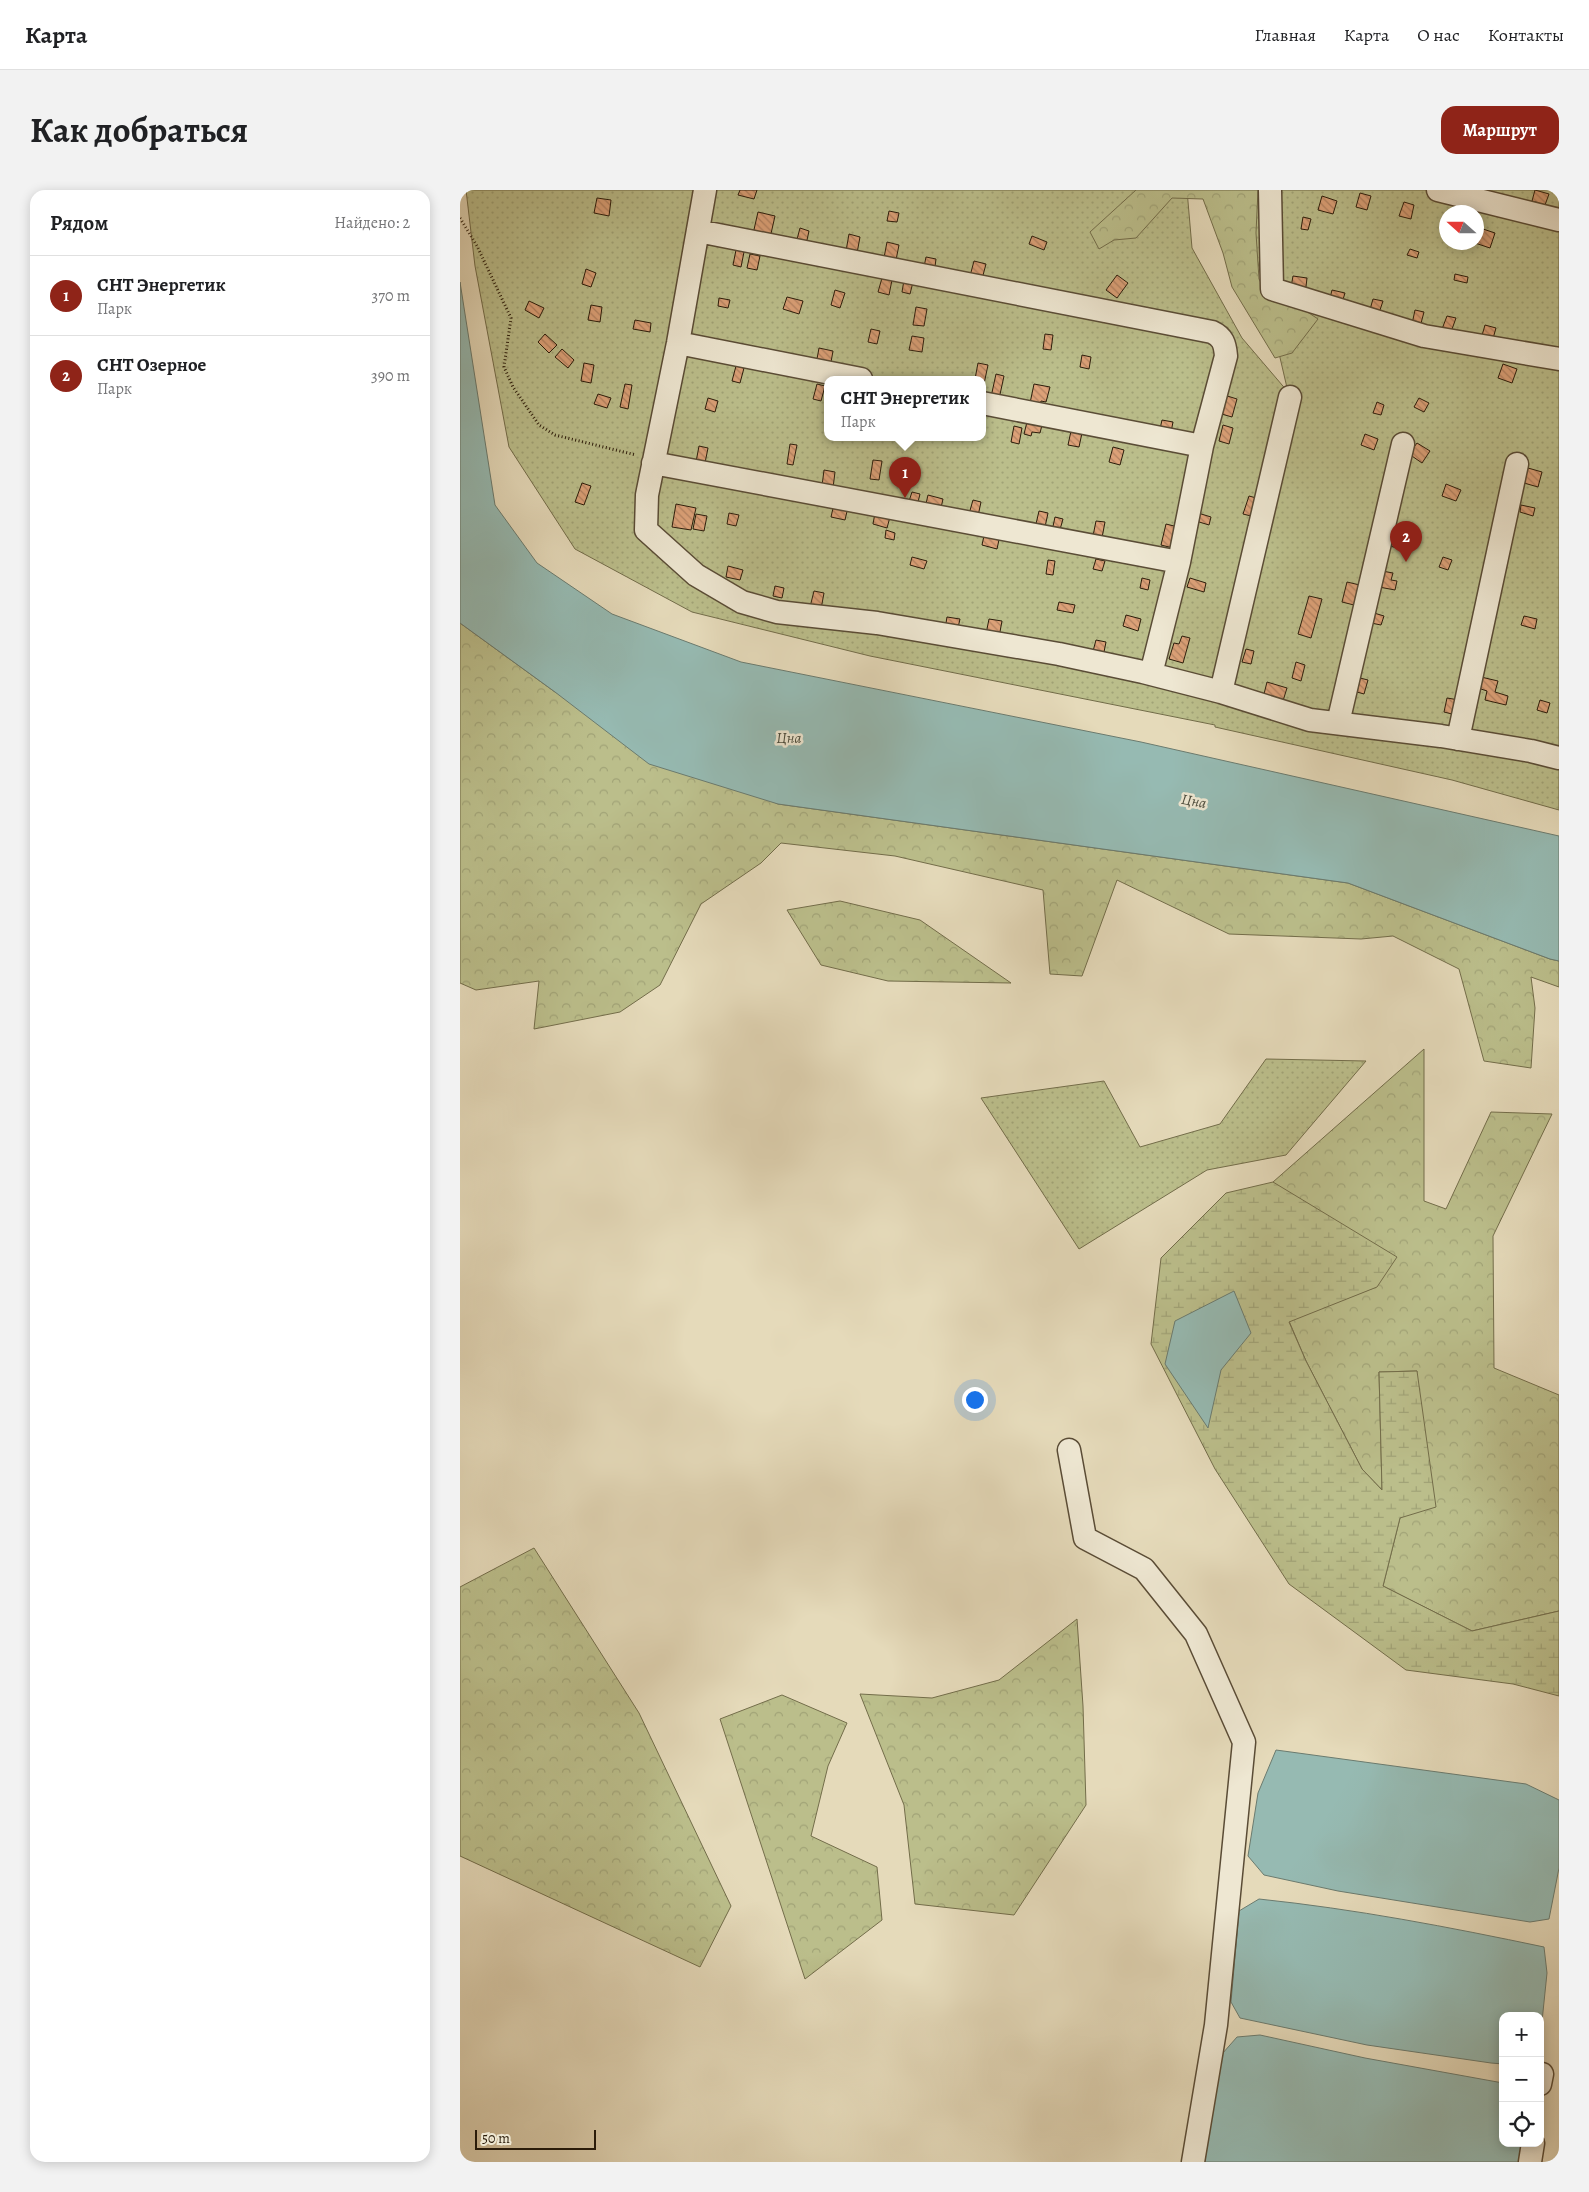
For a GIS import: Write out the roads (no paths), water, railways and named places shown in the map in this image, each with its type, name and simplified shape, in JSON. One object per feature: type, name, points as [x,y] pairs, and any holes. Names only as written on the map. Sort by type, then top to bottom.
[{"type":"lane","points":[[705,190],[678,343],[647,495],[646,530],[696,575],[742,602],[777,612],[877,624],[1059,654],[1151,674],[1221,692],[1310,720],[1532,750],[1559,758]]},
{"type":"lane","points":[[1270,190],[1272,289],[1424,336],[1559,359]]},
{"type":"lane","points":[[1438,190],[1559,220]]},
{"type":"lane","points":[[698,232],[1212,332],[1221,338],[1225,345],[1226,356],[1202,446],[1179,562],[1151,674]]},
{"type":"lane","points":[[678,343],[846,376]]},
{"type":"lane","points":[[1221,692],[1290,397]]},
{"type":"lane","points":[[986,404],[1202,446]]},
{"type":"lane","points":[[1338,723],[1403,444]]},
{"type":"lane","points":[[653,463],[1179,562]]},
{"type":"lane","points":[[1458,739],[1517,464]]},
{"type":"lane","points":[[1069,1450],[1085,1538],[1144,1569],[1196,1634],[1244,1742],[1216,2025],[1194,2162]]},
{"type":"lane","points":[[1530,2162],[1532,2147]]},
{"type":"water","name":"Цна","points":[[460,282],[495,505],[537,563],[612,614],[741,662],[1141,742],[1559,836],[1559,961],[1348,883],[778,804],[649,764],[555,692],[460,623]]},
{"type":"water","points":[[1234,1291],[1251,1333],[1221,1370],[1208,1428],[1165,1364],[1175,1321]]},
{"type":"water","points":[[1276,1750],[1526,1784],[1559,1800],[1559,1868],[1549,1919],[1530,1922],[1338,1891],[1264,1875],[1248,1856],[1258,1793]]},
{"type":"water","points":[[1259,1899],[1402,1919],[1544,1947],[1547,1973],[1543,2012],[1499,2012],[1499,2064],[1367,2045],[1240,2018],[1231,2002],[1239,1911]]},
{"type":"water","points":[[1260,2035],[1365,2058],[1499,2082],[1499,2147],[1522,2147],[1520,2162],[1203,2162],[1222,2054],[1237,2037]]},
{"type":"place","name":"СНТ Энергетик","points":[[905,498]]},
{"type":"place","name":"СНТ Озерное","points":[[1406,562]]}]
